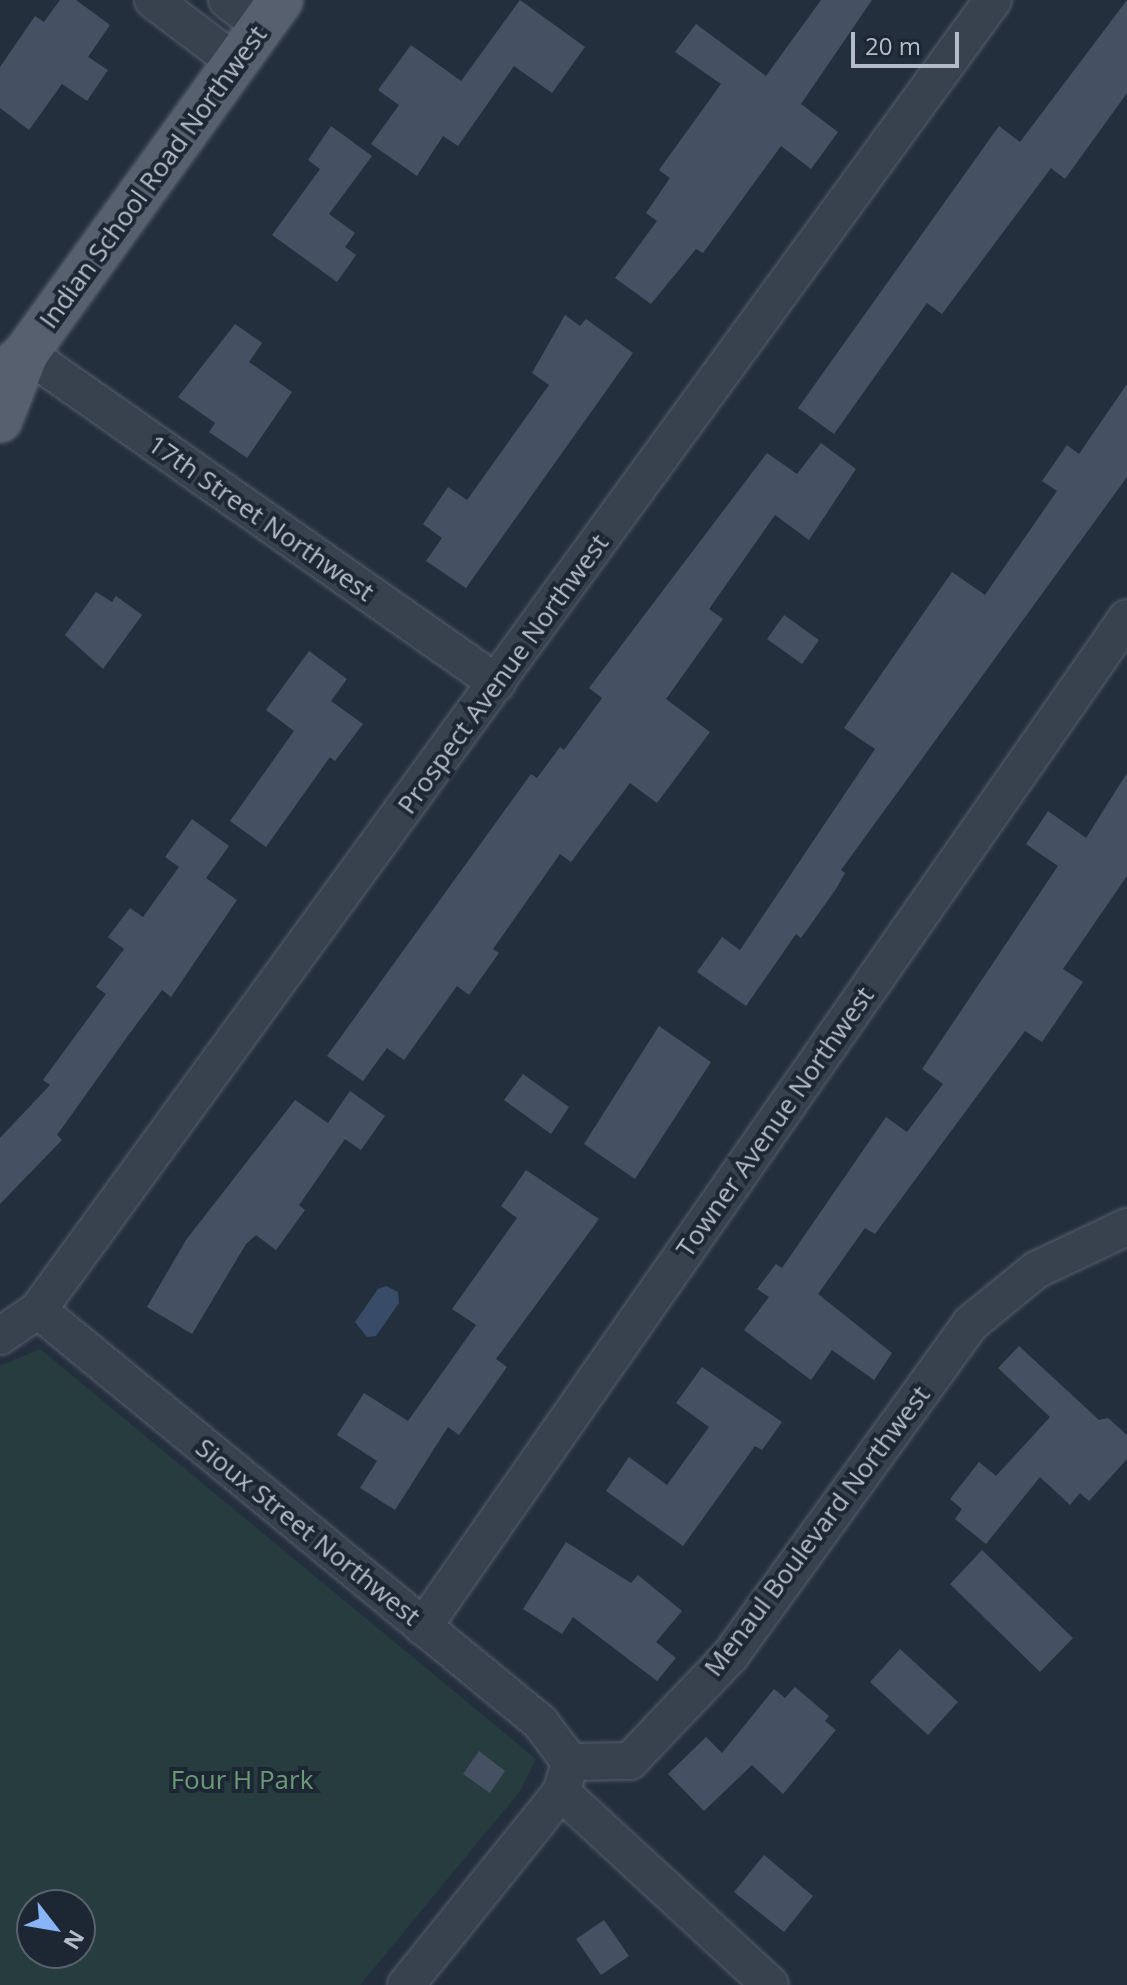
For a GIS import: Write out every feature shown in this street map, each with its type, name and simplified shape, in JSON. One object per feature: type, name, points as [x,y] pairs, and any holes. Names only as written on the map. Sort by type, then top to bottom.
[{"type":"main road","name":"Indian School Road Northwest","points":[[0,420],[13,365],[271,13]]},
{"type":"street","points":[[153,0],[235,62]]},
{"type":"street","points":[[227,0],[271,13]]},
{"type":"street","name":"Prospect Avenue Northwest","points":[[0,1336],[38,1310],[993,0]]},
{"type":"street","name":"17th Street Northwest","points":[[13,365],[497,683]]},
{"type":"street","name":"Towner Avenue Northwest","points":[[423,1627],[1127,618]]},
{"type":"street","name":"Menaul Boulevard Northwest","points":[[566,1777],[630,1761],[730,1656],[970,1324],[1036,1270],[1127,1227]]},
{"type":"street","name":"Sioux Street Northwest","points":[[38,1310],[540,1722],[566,1777],[770,1985]]},
{"type":"street","points":[[406,1985],[566,1777]]},
{"type":"green space","name":"Four H Park","points":[[40,1349],[536,1759],[520,1791],[360,1985],[0,1985],[0,1366]]},
{"type":"water","points":[[386,1286],[398,1292],[399,1303],[376,1336],[367,1337],[355,1322],[378,1289]]},
{"type":"building","points":[[60,0],[76,0],[110,25],[88,57],[108,70],[87,101],[62,84],[29,130],[0,108],[0,67],[35,16],[44,22]]},
{"type":"building","points":[[520,0],[585,47],[552,93],[514,66],[458,146],[443,136],[417,176],[371,144],[399,105],[378,90],[411,45],[461,81]]},
{"type":"building","points":[[821,0],[872,0],[801,104],[838,132],[811,169],[781,146],[703,253],[696,249],[651,304],[615,278],[657,221],[646,213],[670,178],[659,170],[721,84],[675,52],[696,24],[766,76]]},
{"type":"building","points":[[1127,0],[1127,93],[1065,179],[1051,168],[942,314],[927,303],[834,434],[798,408],[999,126],[1020,142]]},
{"type":"building","points":[[331,126],[372,156],[329,214],[355,233],[345,247],[356,255],[337,282],[272,235],[320,169],[308,160]]},
{"type":"building","points":[[565,315],[580,326],[586,319],[633,353],[466,588],[426,561],[442,538],[423,524],[448,487],[467,500],[549,385],[532,373]]},
{"type":"building","points":[[235,324],[262,343],[249,362],[292,392],[247,458],[209,432],[215,423],[178,397]]},
{"type":"building","points":[[1127,384],[1127,477],[841,870],[845,873],[836,889],[801,938],[796,934],[746,1006],[697,972],[722,937],[740,950],[875,749],[844,728],[952,572],[985,595],[1057,491],[1042,481],[1067,445],[1079,454]]},
{"type":"building","points":[[821,443],[856,469],[809,540],[775,515],[709,609],[723,619],[666,699],[710,732],[657,803],[630,783],[571,862],[560,854],[493,949],[499,953],[469,995],[457,986],[404,1060],[387,1048],[363,1081],[327,1056],[531,774],[537,778],[560,747],[564,750],[602,698],[589,688],[767,453],[797,474]]},
{"type":"building","points":[[96,592],[112,602],[116,596],[142,615],[103,669],[65,635]]},
{"type":"building","points":[[784,615],[819,640],[802,664],[767,639]]},
{"type":"building","points":[[309,651],[347,679],[331,701],[363,724],[335,761],[330,757],[266,847],[230,821],[294,731],[266,710]]},
{"type":"building","points":[[1127,773],[1127,876],[1063,969],[1083,982],[1042,1042],[1025,1031],[875,1234],[865,1228],[818,1294],[892,1353],[874,1380],[832,1350],[811,1380],[744,1330],[769,1297],[757,1289],[776,1264],[782,1268],[886,1117],[907,1132],[943,1084],[922,1069],[1058,866],[1026,844],[1048,811],[1086,838]]},
{"type":"building","points":[[192,819],[229,846],[206,878],[237,900],[171,997],[162,990],[127,1037],[57,1135],[62,1140],[0,1204],[0,1138],[50,1085],[43,1080],[106,994],[96,987],[124,949],[108,937],[130,908],[143,917],[179,867],[165,857]]},
{"type":"building","points":[[659,1026],[711,1062],[635,1179],[584,1144]]},
{"type":"building","points":[[523,1074],[569,1107],[551,1134],[504,1100]]},
{"type":"building","points":[[350,1091],[385,1116],[361,1150],[345,1139],[299,1205],[305,1210],[276,1250],[256,1235],[246,1244],[192,1334],[147,1307],[186,1240],[295,1100],[328,1123]]},
{"type":"building","points":[[526,1170],[599,1219],[496,1359],[507,1367],[459,1435],[448,1427],[395,1510],[360,1488],[377,1461],[337,1435],[364,1393],[408,1421],[476,1325],[452,1309],[517,1218],[501,1206]]},
{"type":"building","points":[[1019,1346],[1099,1420],[1108,1418],[1127,1435],[1127,1459],[1089,1501],[1080,1493],[1070,1505],[1040,1477],[986,1544],[955,1519],[962,1509],[950,1499],[979,1462],[996,1476],[1050,1417],[998,1368]]},
{"type":"building","points":[[702,1367],[782,1422],[762,1450],[755,1446],[683,1546],[606,1491],[629,1457],[667,1485],[709,1427],[676,1403]]},
{"type":"building","points":[[566,1542],[631,1583],[638,1575],[682,1611],[656,1642],[676,1658],[657,1681],[573,1617],[562,1634],[523,1609]]},
{"type":"building","points":[[982,1550],[1073,1638],[1040,1672],[950,1584]]},
{"type":"building","points":[[900,1649],[958,1702],[928,1735],[870,1682]]},
{"type":"building","points":[[795,1687],[829,1716],[825,1721],[836,1730],[783,1794],[752,1765],[704,1811],[668,1774],[706,1737],[722,1753],[774,1689],[785,1698]]},
{"type":"building","points":[[479,1751],[505,1771],[490,1793],[463,1774]]},
{"type":"building","points":[[764,1855],[813,1896],[784,1932],[734,1892]]},
{"type":"building","points":[[604,1920],[629,1956],[601,1975],[576,1939]]}]
